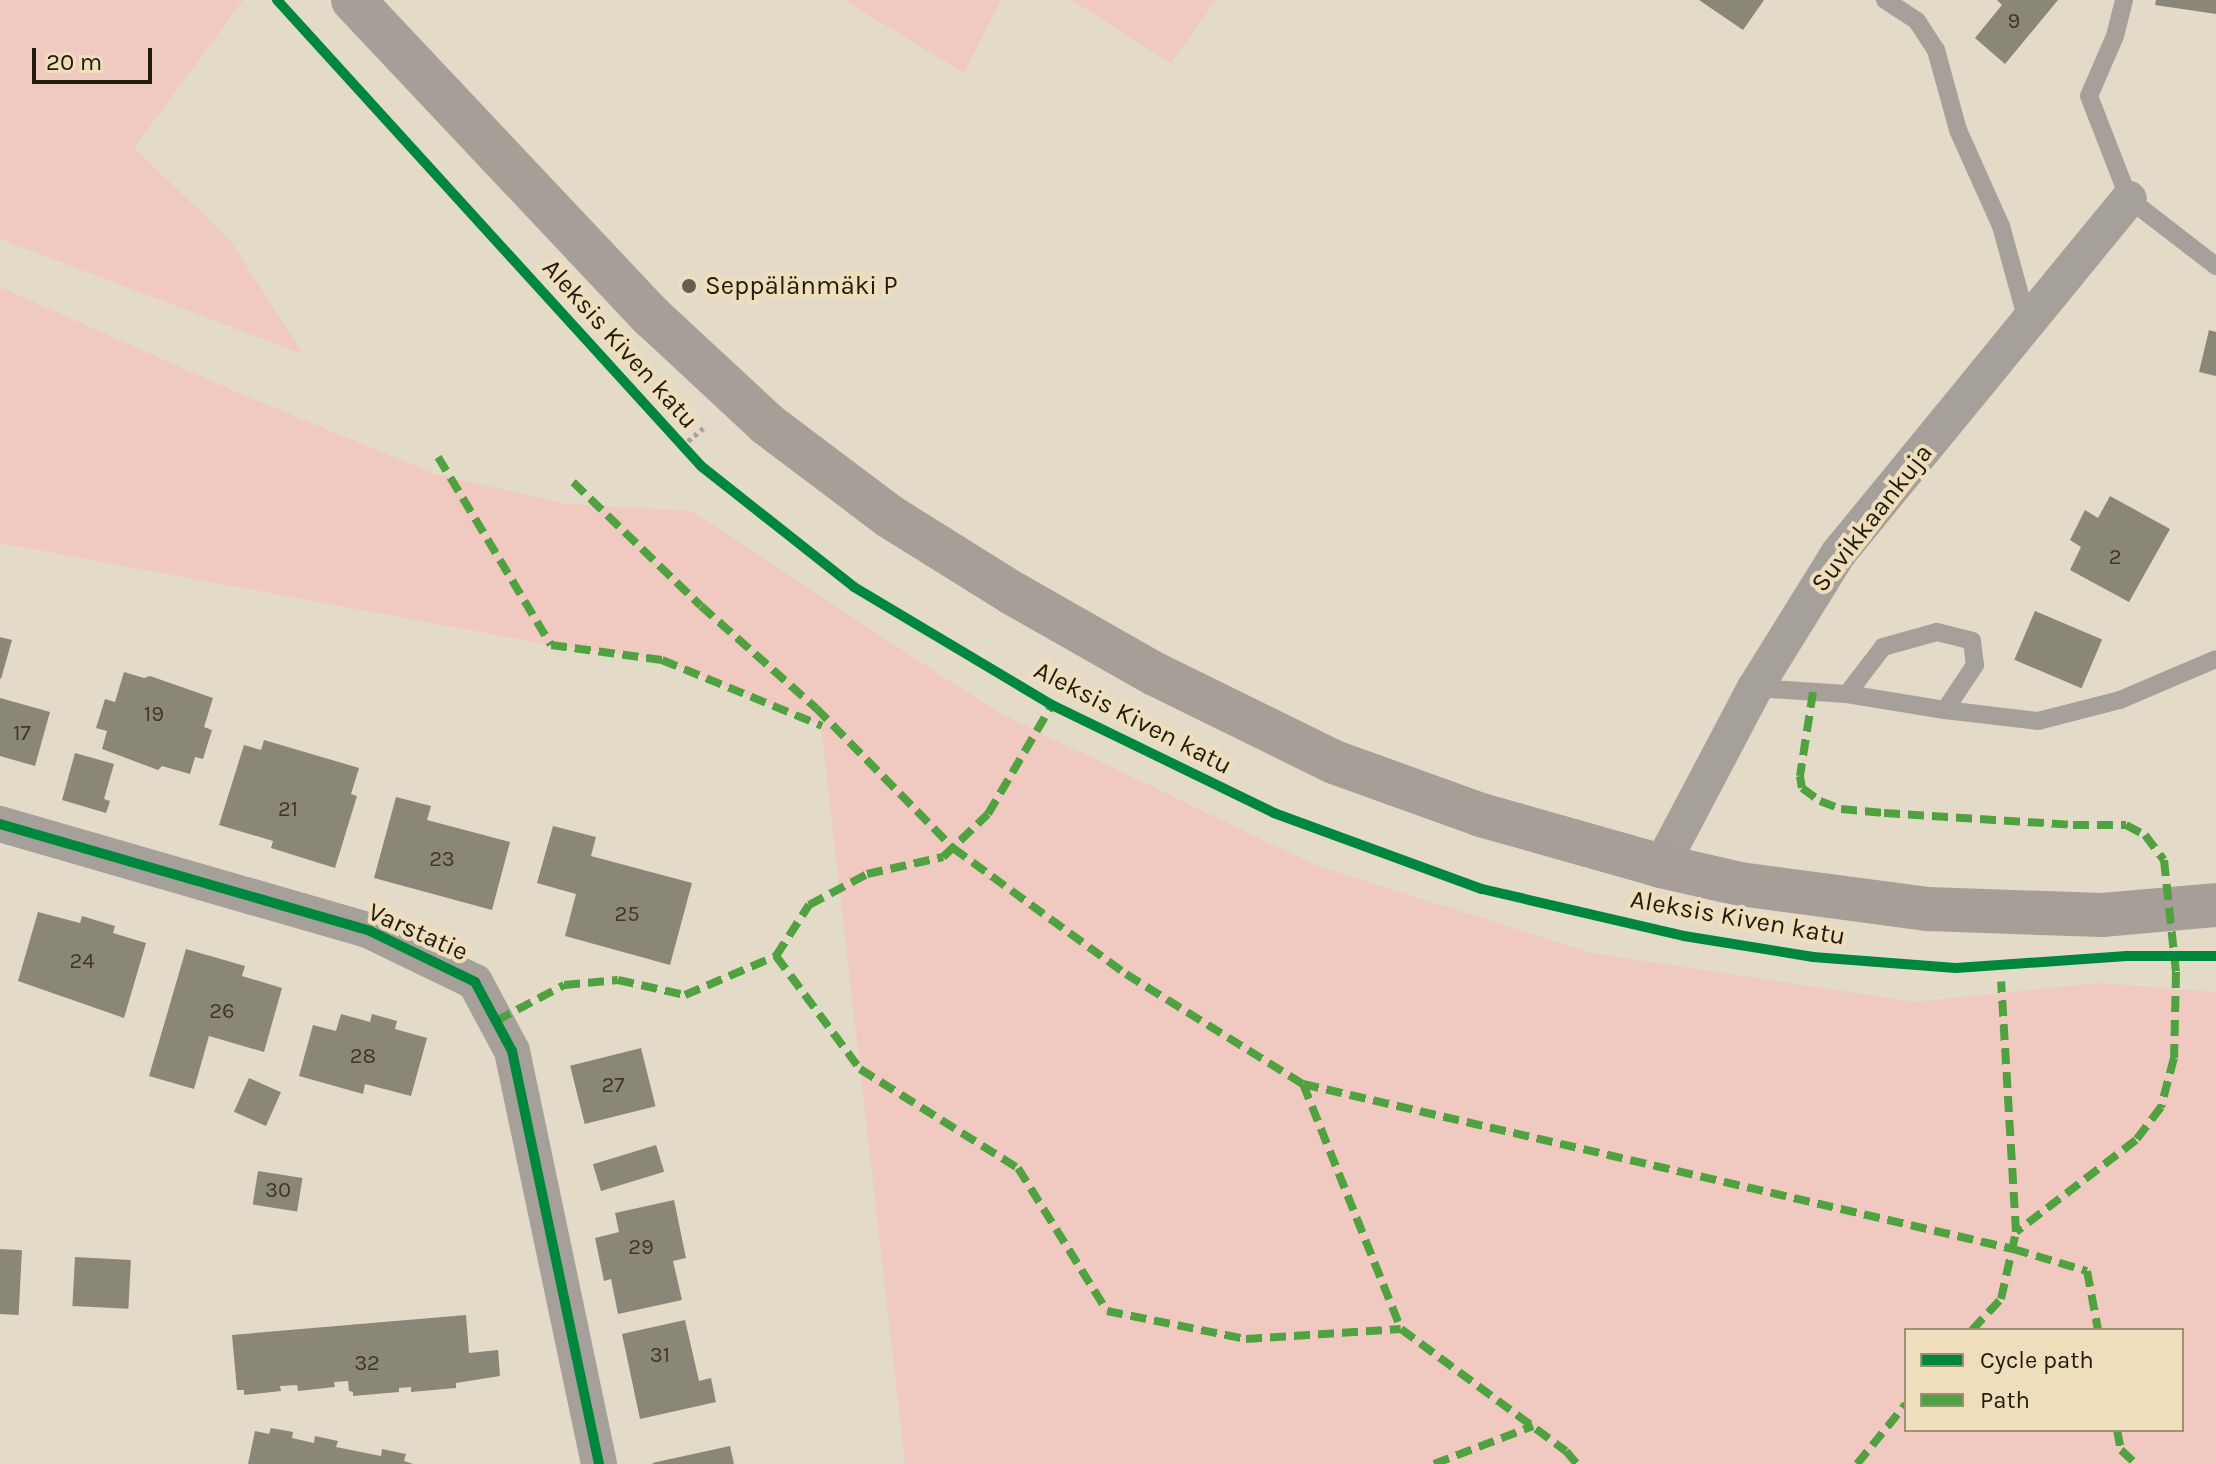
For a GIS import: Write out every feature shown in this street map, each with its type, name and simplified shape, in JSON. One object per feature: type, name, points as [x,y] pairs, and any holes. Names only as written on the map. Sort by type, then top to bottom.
[{"type":"main road","name":"Aleksis Kiven katu","points":[[353,0],[652,317],[767,424],[889,516],[1014,594],[1155,674],[1334,762],[1481,815],[1661,866],[1740,884],[1928,909],[2102,915],[2216,905]]},
{"type":"street","name":"Suvikkaankuja","points":[[1661,866],[1755,688],[1838,554],[2129,199]]},
{"type":"street","name":"Varstatie","points":[[0,824],[370,931],[475,982],[512,1051],[599,1464]]},
{"type":"lane","points":[[1885,0],[1917,21],[1936,50],[1958,130],[2001,226],[2028,324]]},
{"type":"lane","points":[[2124,0],[2115,36],[2089,96],[2129,199],[2216,266]]},
{"type":"lane","points":[[1847,694],[1883,647],[1937,632],[1972,641],[1975,665],[1945,710]]},
{"type":"lane","points":[[1755,688],[1847,694],[2038,721],[2120,700],[2215,655]]},
{"type":"shaded area","points":[[0,0],[243,0],[134,148],[230,240],[303,354],[0,239]]},
{"type":"shaded area","points":[[844,0],[1001,0],[964,73]]},
{"type":"shaded area","points":[[1071,0],[1216,0],[1171,63]]},
{"type":"shaded area","points":[[0,287],[241,394],[435,474],[567,504],[691,511],[997,712],[1315,865],[1592,953],[1915,1002],[2098,983],[2216,992],[2216,1464],[905,1464],[821,726],[662,660],[551,645],[0,543]]},
{"type":"building","points":[[1699,0],[1764,0],[1743,30]]},
{"type":"building","points":[[1997,0],[2058,0],[2005,64],[1975,38],[2002,5]]},
{"type":"building","points":[[2156,0],[2216,0],[2216,14],[2155,5]]},
{"type":"building","points":[[2209,330],[2216,332],[2216,376],[2199,372]]},
{"type":"building","points":[[2110,496],[2170,529],[2129,602],[2070,570],[2081,547],[2070,540],[2085,510],[2098,518]]},
{"type":"building","points":[[2035,611],[2102,640],[2081,688],[2014,660]]},
{"type":"building","points":[[0,637],[12,640],[1,679],[0,678]]},
{"type":"building","points":[[124,672],[144,678],[150,676],[213,698],[204,727],[212,730],[203,759],[195,757],[190,774],[162,766],[158,770],[102,749],[107,731],[96,728],[105,699],[115,702]]},
{"type":"building","points":[[0,698],[50,712],[35,766],[0,756]]},
{"type":"building","points":[[264,740],[359,768],[351,794],[357,796],[335,868],[271,848],[273,841],[219,825],[244,745],[261,750]]},
{"type":"building","points":[[75,753],[114,764],[104,799],[110,801],[106,813],[62,800]]},
{"type":"building","points":[[396,797],[431,806],[427,820],[510,842],[492,910],[374,878]]},
{"type":"building","points":[[553,826],[596,837],[591,856],[692,883],[670,965],[565,936],[576,894],[537,883]]},
{"type":"building","points":[[38,912],[80,923],[82,916],[115,926],[113,933],[146,943],[124,1018],[18,981]]},
{"type":"building","points":[[186,949],[245,966],[242,976],[282,988],[264,1052],[209,1036],[194,1089],[149,1076]]},
{"type":"building","points":[[341,1014],[370,1022],[372,1014],[397,1021],[395,1029],[427,1038],[411,1096],[365,1084],[363,1094],[299,1076],[313,1025],[336,1031]]},
{"type":"building","points":[[641,1048],[656,1106],[585,1124],[570,1066]]},
{"type":"building","points":[[249,1078],[281,1092],[266,1126],[234,1112]]},
{"type":"building","points":[[656,1145],[664,1172],[601,1191],[593,1164]]},
{"type":"building","points":[[258,1171],[302,1178],[297,1212],[253,1205]]},
{"type":"building","points":[[674,1200],[686,1258],[673,1261],[682,1300],[618,1314],[611,1279],[604,1281],[595,1238],[619,1232],[615,1213]]},
{"type":"building","points":[[0,1249],[22,1250],[19,1315],[0,1314]]},
{"type":"building","points":[[75,1257],[131,1260],[128,1309],[72,1306]]},
{"type":"building","points":[[466,1315],[469,1353],[498,1350],[500,1376],[456,1383],[456,1388],[411,1392],[411,1387],[399,1388],[399,1392],[353,1396],[348,1381],[334,1382],[335,1387],[298,1391],[297,1385],[280,1386],[281,1391],[244,1395],[244,1390],[237,1390],[232,1335]]},
{"type":"building","points":[[685,1320],[699,1381],[711,1378],[716,1402],[640,1419],[622,1334]]},
{"type":"building","points":[[271,1428],[293,1432],[292,1438],[314,1443],[315,1436],[338,1441],[336,1447],[381,1456],[382,1449],[406,1454],[404,1461],[413,1464],[248,1464],[255,1431],[269,1434]]},
{"type":"building","points":[[730,1446],[734,1464],[652,1463]]},
{"type":"marked path","points":[[438,457],[551,645],[662,660],[822,726]]},
{"type":"marked path","points":[[573,482],[701,606],[816,708],[953,848],[1126,974],[1303,1084],[1401,1329],[1566,1451],[1577,1464]]},
{"type":"marked path","points":[[1813,692],[1800,776],[1802,788],[1820,801],[1841,809],[1884,813],[2073,825],[2126,825],[2145,835],[2164,860],[2176,972],[2174,1058],[2161,1107],[2136,1140],[2016,1232]]},
{"type":"marked path","points":[[496,1021],[564,985],[618,980],[685,995],[776,956],[809,905],[867,874],[943,857],[988,814],[1052,705]]},
{"type":"marked path","points":[[776,956],[860,1069],[1018,1168],[1107,1311],[1246,1339],[1401,1329]]},
{"type":"marked path","points":[[1974,1328],[2001,1299],[2016,1232],[2001,981]]},
{"type":"marked path","points":[[1303,1084],[2013,1249],[2087,1271],[2098,1328]]},
{"type":"marked path","points":[[1857,1464],[1904,1406]]},
{"type":"marked path","points":[[1434,1464],[1533,1426]]},
{"type":"marked path","points":[[2117,1432],[2121,1450],[2136,1464]]},
{"type":"cycle path","points":[[277,0],[701,466],[854,587],[1052,705],[1274,813],[1482,889],[1684,936],[1813,957],[1956,968],[2127,956],[2216,956]]},
{"type":"cycle path","points":[[0,824],[370,931],[475,982],[512,1051],[599,1464]]},
{"type":"place","name":"Seppälänmäki P","points":[[689,286]]}]
